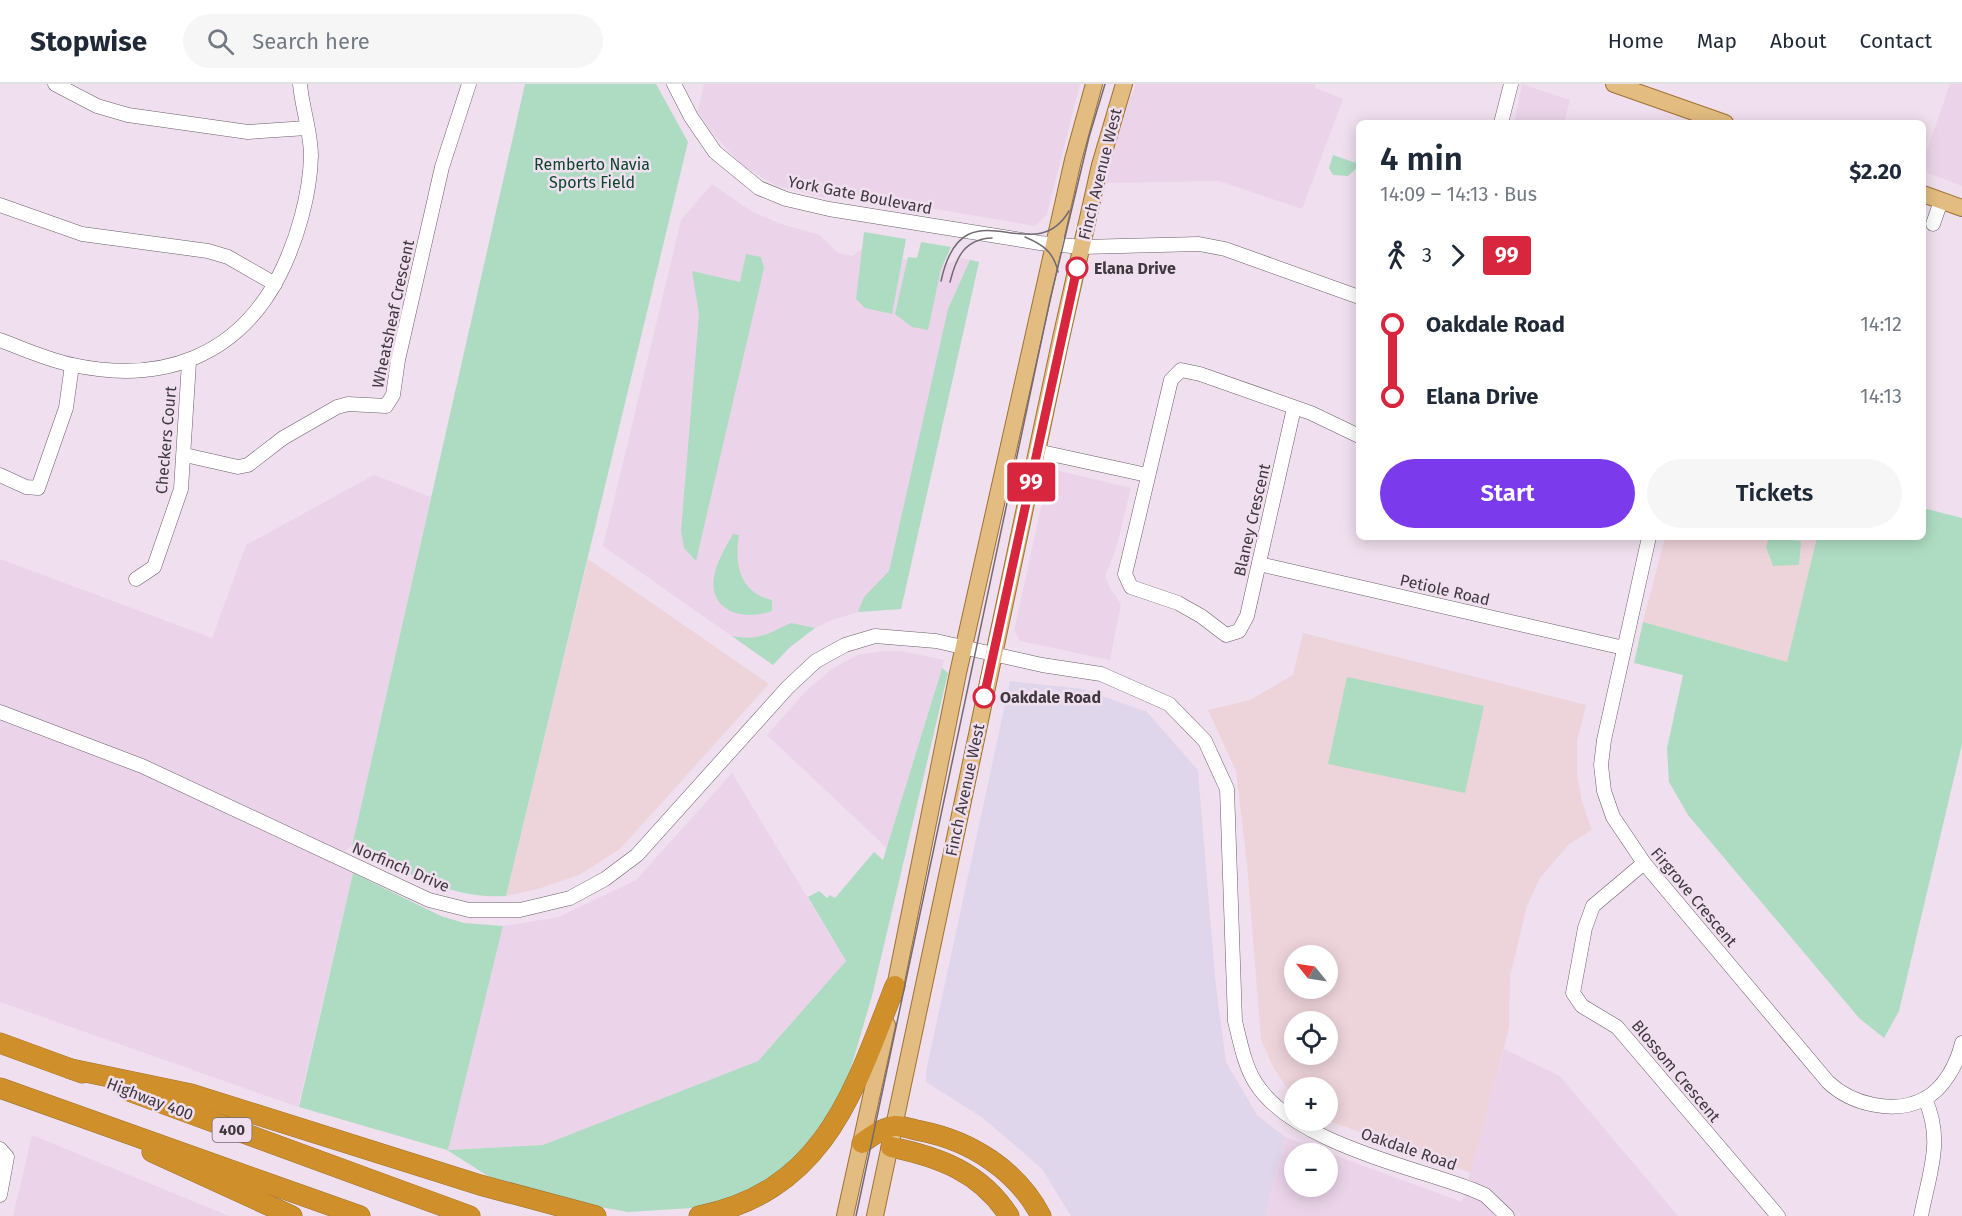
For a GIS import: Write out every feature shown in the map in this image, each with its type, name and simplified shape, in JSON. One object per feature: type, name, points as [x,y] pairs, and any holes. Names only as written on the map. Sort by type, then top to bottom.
[{"type":"highway","points":[[699,1216],[746,1201],[776,1185],[810,1158],[846,1107],[895,986]]},
{"type":"highway","name":"Highway 400","points":[[0,1042],[470,1216]]},
{"type":"highway","points":[[71,1069],[191,1094],[470,1182],[596,1216]]},
{"type":"highway","name":"400","points":[[0,1088],[360,1216]]},
{"type":"highway","points":[[93,1122],[192,1172],[292,1216]]},
{"type":"highway","points":[[862,1143],[881,1130],[896,1126],[944,1136],[986,1156],[1023,1189],[1041,1216]]},
{"type":"highway","points":[[891,1147],[936,1157],[963,1171],[987,1191],[1009,1216]]},
{"type":"main road","name":"Finch Avenue West","points":[[845,1216],[965,647],[1073,160],[1094,84]]},
{"type":"main road","name":"Finch Avenue West","points":[[875,1216],[1082,247],[1114,111],[1124,84]]},
{"type":"main road","points":[[1614,84],[1716,120]]},
{"type":"main road","points":[[1926,195],[1962,208]]},
{"type":"street","points":[[55,84],[97,106],[128,115],[248,132],[307,128]]},
{"type":"street","points":[[0,340],[72,365],[132,371],[189,362],[214,349],[242,329],[275,284],[291,248],[308,184],[310,144],[300,84]]},
{"type":"street","name":"Wheatsheaf Crescent","points":[[185,455],[226,466],[248,465],[283,438],[337,407],[348,404],[386,406],[392,401],[400,350],[442,167],[469,84]]},
{"type":"street","name":"York Gate Boulevard","points":[[674,84],[691,117],[715,152],[759,188],[786,199],[829,209],[1054,245],[1082,247]]},
{"type":"street","points":[[1502,120],[1511,84]]},
{"type":"street","points":[[1933,224],[1941,201]]},
{"type":"street","points":[[0,205],[82,234],[197,249],[218,254],[244,265],[275,284]]},
{"type":"street","points":[[1082,247],[1200,244],[1225,249],[1356,296]]},
{"type":"street","name":"Checkers Court","points":[[136,579],[154,567],[177,505],[185,455],[189,362]]},
{"type":"street","points":[[0,475],[26,487],[38,488],[66,408],[72,365]]},
{"type":"street","name":"Blaney Crescent","points":[[1181,370],[1200,374],[1294,408],[1244,624],[1233,635],[1218,631],[1202,616],[1178,603],[1131,587],[1125,574],[1171,380],[1181,370]]},
{"type":"street","points":[[1294,408],[1356,435]]},
{"type":"street","points":[[1037,452],[1147,475]]},
{"type":"street","name":"Firgrove Crescent","points":[[1648,540],[1602,747],[1601,773],[1615,823],[1644,864],[1834,1087],[1870,1105],[1909,1104],[1925,1099]]},
{"type":"street","name":"Petiole Road","points":[[1259,564],[1624,648]]},
{"type":"street","name":"Norfinch Drive","points":[[0,712],[142,765],[429,900],[469,910],[520,910],[570,898],[605,879],[637,855],[788,687],[816,661],[845,645],[875,636],[916,638],[994,654]]},
{"type":"street","name":"Oakdale Road","points":[[994,654],[1101,674],[1169,704],[1205,741],[1227,789],[1235,1021],[1242,1050],[1255,1083],[1282,1111],[1317,1134],[1485,1195],[1507,1216]]},
{"type":"street","name":"Blossom Crescent","points":[[1644,864],[1593,906],[1585,928],[1573,993],[1582,1006],[1617,1027],[1778,1216]]},
{"type":"street","points":[[1921,1216],[1936,1137],[1933,1117],[1925,1099],[1948,1076],[1956,1062],[1962,1043]]},
{"type":"street","points":[[0,1195],[7,1157],[2,1151]]},
{"type":"shaded area","points":[[704,84],[1080,84],[1047,214],[1035,226],[829,191],[824,198],[777,186],[742,165],[710,131],[698,111]]},
{"type":"shaded area","points":[[1136,84],[1316,84],[1315,88],[1343,99],[1302,209],[1219,181],[1105,183],[1115,135]]},
{"type":"shaded area","points":[[1522,84],[1570,100],[1565,120],[1515,120]]},
{"type":"shaded area","points":[[1950,84],[1962,84],[1962,186],[1926,172],[1926,153]]},
{"type":"shaded area","points":[[712,184],[751,211],[781,224],[820,235],[838,253],[853,256],[861,249],[939,267],[962,258],[979,262],[901,609],[858,612],[832,620],[815,628],[789,648],[773,665],[603,546],[681,220]]},
{"type":"shaded area","points":[[1051,469],[1131,488],[1116,549],[1105,577],[1121,604],[1110,660],[1020,641],[1014,631]]},
{"type":"shaded area","points":[[374,475],[431,497],[352,846],[345,851],[353,873],[298,1107],[0,1002],[0,559],[212,638],[246,545]]},
{"type":"shaded area","points":[[1664,540],[1816,540],[1787,662],[1643,622]]},
{"type":"shaded area","points":[[588,559],[769,684],[620,849],[579,875],[538,889],[506,896]]},
{"type":"shaded area","points":[[1303,633],[1586,705],[1577,741],[1577,774],[1582,802],[1592,830],[1569,844],[1540,878],[1527,906],[1510,976],[1509,1028],[1471,1173],[1338,1124],[1338,1077],[1284,1077],[1284,1084],[1273,1067],[1261,1039],[1247,864],[1236,771],[1208,710],[1250,700],[1293,675]]},
{"type":"shaded area","points":[[902,651],[944,660],[887,848],[767,735],[807,690],[832,669],[857,655]]},
{"type":"shaded area","points":[[1010,681],[1083,689],[1147,712],[1198,770],[1215,978],[1226,1062],[1257,1115],[1285,1137],[1265,1216],[1071,1216],[1042,1169],[983,1118],[926,1082],[927,1067]]},
{"type":"shaded area","points":[[732,773],[846,961],[758,1061],[543,1145],[447,1150],[503,926],[559,917],[636,880]]},
{"type":"shaded area","points":[[1504,1049],[1560,1076],[1678,1216],[1265,1216],[1285,1137],[1301,1143],[1284,1143],[1284,1197],[1338,1197],[1338,1156],[1462,1202]]},
{"type":"shaded area","points":[[32,1135],[229,1216],[13,1216]]},
{"type":"green space","name":"Remberto Navia Sports Field","points":[[525,84],[656,84],[688,142],[506,896],[485,896],[445,888],[426,881],[352,846]]},
{"type":"green space","points":[[1333,155],[1356,163],[1356,169],[1348,176],[1333,175],[1329,168]]},
{"type":"green space","points":[[864,232],[906,239],[892,314],[865,308],[856,299]]},
{"type":"green space","points":[[921,242],[951,247],[941,269],[928,330],[912,327],[895,314],[908,257],[917,258]]},
{"type":"green space","points":[[746,254],[761,257],[764,268],[696,561],[684,548],[681,531],[699,314],[692,271],[740,282]]},
{"type":"green space","points":[[970,260],[979,262],[901,609],[858,612],[864,597],[889,571],[948,309]]},
{"type":"green space","points":[[1926,509],[1962,518],[1962,744],[1899,1011],[1884,1038],[1859,1018],[1688,815],[1669,782],[1667,748],[1683,675],[1634,663],[1643,622],[1787,662],[1816,540],[1926,540]]},
{"type":"green space","points":[[733,534],[739,535],[739,566],[746,584],[761,596],[772,600],[772,611],[761,614],[738,614],[728,610],[715,596],[713,585],[715,572]]},
{"type":"green space","points":[[1768,540],[1801,541],[1799,565],[1773,566],[1766,547]]},
{"type":"green space","points":[[791,623],[815,628],[789,648],[773,665],[732,636],[756,637]]},
{"type":"green space","points":[[942,668],[948,673],[872,996],[847,1081],[839,1106],[793,1164],[745,1194],[708,1207],[628,1212],[499,1183],[447,1150],[299,1107],[353,873],[441,916],[464,923],[503,926],[448,1150],[543,1145],[758,1061],[846,961],[808,897],[819,891],[827,898],[830,895],[835,898],[874,852],[883,860]]},
{"type":"green space","points":[[1347,677],[1484,706],[1465,793],[1328,764]]},
{"type":"tram line","points":[[856,1216],[1050,300],[1089,137],[1105,84]]},
{"type":"tram line","points":[[941,281],[951,252],[965,236],[982,231],[1037,234],[1054,228],[1069,211]]},
{"type":"tram line","points":[[1025,237],[1050,254],[1058,272]]},
{"type":"tram line","points":[[950,282],[955,265],[963,251],[974,242],[992,238]]},
{"type":"bus line","name":"99","points":[[984,697],[1003,620],[1060,338],[1077,268]]},
{"type":"place","name":"Elana Drive","points":[[1077,268]]},
{"type":"place","name":"Oakdale Road","points":[[984,697]]}]
